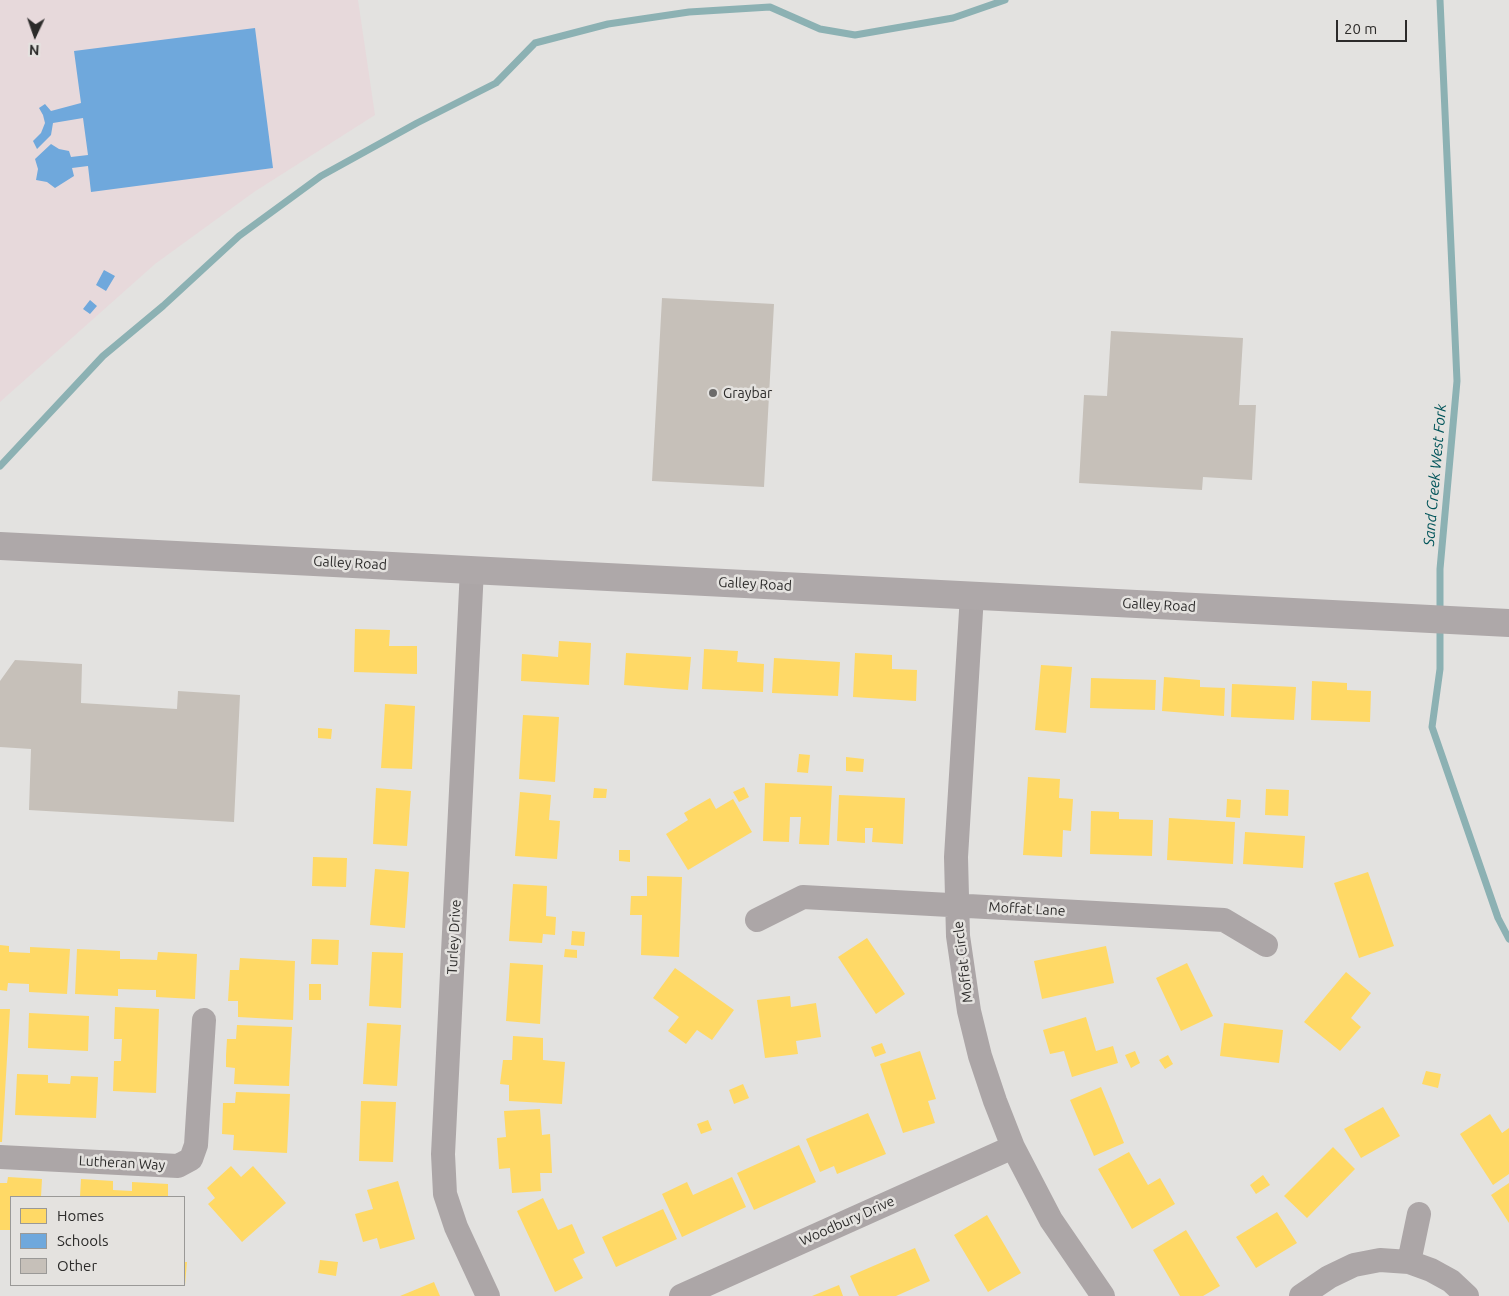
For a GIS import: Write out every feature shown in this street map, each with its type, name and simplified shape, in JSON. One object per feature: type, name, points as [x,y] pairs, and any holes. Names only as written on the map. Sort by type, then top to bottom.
[{"type":"main road","name":"Galley Road","points":[[0,546],[1509,623]]},
{"type":"street","name":"Turley Drive","points":[[472,569],[443,1154],[445,1194],[456,1227],[488,1296]]},
{"type":"street","name":"Moffat Circle","points":[[972,595],[956,858],[958,936],[969,1011],[995,1101],[1013,1147],[1051,1220],[1103,1296]]},
{"type":"street","name":"Moffat Lane","points":[[757,920],[802,897],[1224,920],[1266,945]]},
{"type":"street","name":"Lutheran Way","points":[[0,1157],[178,1166],[190,1159],[196,1145],[204,1020]]},
{"type":"street","name":"Woodbury Drive","points":[[681,1296],[1013,1147]]},
{"type":"street","points":[[1409,1262],[1419,1214]]},
{"type":"street","points":[[1301,1296],[1329,1277],[1354,1265],[1380,1260],[1409,1262],[1431,1270],[1451,1281],[1467,1296]]},
{"type":"shaded area","points":[[0,0],[358,0],[375,115],[254,192],[155,264],[0,402]]},
{"type":"building: Homes","points":[[355,629],[390,630],[389,646],[417,646],[417,674],[354,672]]},
{"type":"building: Homes","points":[[559,641],[591,643],[589,685],[521,681],[522,654],[558,657]]},
{"type":"building: Homes","points":[[704,649],[738,651],[737,662],[764,664],[763,692],[702,689]]},
{"type":"building: Homes","points":[[626,653],[691,657],[688,690],[624,685]]},
{"type":"building: Homes","points":[[855,653],[892,655],[892,669],[917,670],[916,701],[853,697]]},
{"type":"building: Homes","points":[[774,658],[840,662],[838,696],[772,693]]},
{"type":"building: Homes","points":[[1041,665],[1072,667],[1066,733],[1035,730]]},
{"type":"building: Homes","points":[[1164,677],[1200,680],[1200,687],[1225,688],[1224,716],[1162,711]]},
{"type":"building: Homes","points":[[1091,678],[1156,680],[1155,710],[1090,708]]},
{"type":"building: Homes","points":[[1312,681],[1347,683],[1347,690],[1371,691],[1370,722],[1311,720]]},
{"type":"building: Homes","points":[[1232,684],[1296,687],[1294,720],[1231,717]]},
{"type":"building: Homes","points":[[385,704],[415,706],[412,769],[381,768]]},
{"type":"building: Homes","points":[[523,715],[559,717],[555,782],[519,779]]},
{"type":"building: Homes","points":[[318,728],[332,729],[331,739],[318,738]]},
{"type":"building: Homes","points":[[799,754],[810,755],[808,773],[797,772]]},
{"type":"building: Homes","points":[[846,757],[864,759],[863,772],[846,771]]},
{"type":"building: Homes","points":[[1028,777],[1060,779],[1059,798],[1073,799],[1071,831],[1063,830],[1062,857],[1023,855]]},
{"type":"building: Homes","points":[[765,783],[832,786],[829,845],[799,844],[801,817],[790,817],[789,842],[763,841]]},
{"type":"building: Homes","points":[[744,787],[749,797],[739,802],[733,792]]},
{"type":"building: Homes","points":[[376,788],[411,791],[407,846],[373,844]]},
{"type":"building: Homes","points":[[594,788],[607,789],[606,798],[593,798]]},
{"type":"building: Homes","points":[[1266,789],[1289,790],[1288,816],[1265,815]]},
{"type":"building: Homes","points":[[520,792],[551,795],[549,820],[560,821],[557,859],[515,856]]},
{"type":"building: Homes","points":[[839,795],[905,798],[903,844],[872,842],[873,828],[865,828],[865,843],[837,841]]},
{"type":"building: Homes","points":[[710,798],[716,809],[733,799],[752,832],[688,870],[666,834],[688,820],[684,813]]},
{"type":"building: Homes","points":[[1227,799],[1241,800],[1240,818],[1226,817]]},
{"type":"building: Homes","points":[[1091,811],[1119,812],[1119,819],[1153,820],[1152,856],[1090,854]]},
{"type":"building: Homes","points":[[1169,818],[1235,822],[1233,864],[1167,860]]},
{"type":"building: Homes","points":[[1245,832],[1305,836],[1303,868],[1243,864]]},
{"type":"building: Homes","points":[[619,850],[630,850],[630,862],[619,861]]},
{"type":"building: Homes","points":[[313,857],[347,858],[346,887],[312,886]]},
{"type":"building: Homes","points":[[375,869],[409,872],[405,928],[370,925]]},
{"type":"building: Homes","points":[[1368,872],[1394,946],[1359,958],[1334,883]]},
{"type":"building: Homes","points":[[647,876],[682,877],[679,957],[641,955],[642,915],[630,915],[631,896],[647,896]]},
{"type":"building: Homes","points":[[513,884],[547,886],[546,916],[556,917],[555,935],[543,934],[542,943],[509,941]]},
{"type":"building: Homes","points":[[572,931],[585,932],[584,946],[571,945]]},
{"type":"building: Homes","points":[[867,938],[905,994],[876,1014],[838,957]]},
{"type":"building: Homes","points":[[312,939],[339,940],[338,965],[311,964]]},
{"type":"building: Homes","points":[[0,945],[9,946],[9,952],[30,953],[30,947],[70,949],[67,994],[29,992],[29,984],[8,983],[7,991],[0,990]]},
{"type":"building: Homes","points":[[1106,946],[1114,983],[1042,999],[1034,961]]},
{"type":"building: Homes","points":[[77,949],[120,951],[120,959],[157,960],[158,952],[197,954],[195,999],[156,997],[156,990],[118,989],[118,996],[75,994]]},
{"type":"building: Homes","points":[[565,949],[577,950],[577,958],[564,957]]},
{"type":"building: Homes","points":[[372,952],[403,953],[401,1008],[369,1006]]},
{"type":"building: Homes","points":[[240,958],[295,961],[293,1020],[238,1017],[238,1001],[228,1001],[230,970],[239,970]]},
{"type":"building: Homes","points":[[510,963],[543,965],[540,1024],[506,1021]]},
{"type":"building: Homes","points":[[1187,963],[1213,1016],[1181,1031],[1156,978]]},
{"type":"building: Homes","points":[[675,968],[734,1010],[712,1040],[697,1030],[686,1044],[668,1031],[679,1017],[653,998]]},
{"type":"building: Homes","points":[[1346,972],[1371,993],[1351,1018],[1361,1027],[1340,1051],[1304,1022]]},
{"type":"building: Homes","points":[[309,984],[321,984],[321,1000],[309,1000]]},
{"type":"building: Homes","points":[[790,996],[791,1007],[816,1003],[821,1037],[796,1041],[798,1054],[765,1058],[757,1000]]},
{"type":"building: Homes","points":[[115,1007],[159,1009],[156,1093],[113,1091],[114,1061],[121,1061],[122,1039],[114,1039]]},
{"type":"building: Homes","points":[[0,1009],[10,1009],[2,1142],[0,1142]]},
{"type":"building: Homes","points":[[29,1013],[89,1016],[88,1051],[28,1048]]},
{"type":"building: Homes","points":[[1086,1017],[1096,1051],[1113,1046],[1118,1063],[1072,1077],[1064,1051],[1050,1054],[1043,1030]]},
{"type":"building: Homes","points":[[367,1023],[401,1025],[397,1086],[363,1084]]},
{"type":"building: Homes","points":[[1224,1023],[1283,1030],[1279,1063],[1220,1056]]},
{"type":"building: Homes","points":[[237,1025],[292,1027],[289,1086],[234,1084],[235,1068],[226,1067],[226,1055],[227,1039],[236,1039]]},
{"type":"building: Homes","points":[[513,1036],[543,1038],[543,1060],[565,1062],[562,1104],[509,1101],[509,1085],[500,1084],[503,1060],[512,1060]]},
{"type":"building: Homes","points":[[882,1043],[886,1053],[875,1057],[871,1047]]},
{"type":"building: Homes","points":[[920,1051],[936,1099],[928,1101],[935,1123],[903,1133],[880,1064]]},
{"type":"building: Homes","points":[[1135,1051],[1140,1063],[1131,1068],[1125,1055]]},
{"type":"building: Homes","points":[[1168,1055],[1173,1064],[1165,1069],[1159,1060]]},
{"type":"building: Homes","points":[[1426,1071],[1441,1074],[1438,1088],[1422,1084]]},
{"type":"building: Homes","points":[[17,1074],[48,1075],[48,1083],[70,1084],[71,1076],[98,1077],[96,1118],[15,1115]]},
{"type":"building: Homes","points":[[743,1084],[749,1098],[734,1104],[729,1090]]},
{"type":"building: Homes","points":[[1101,1087],[1124,1143],[1094,1156],[1070,1100]]},
{"type":"building: Homes","points":[[236,1092],[290,1094],[287,1153],[233,1150],[234,1135],[222,1134],[223,1103],[235,1103]]},
{"type":"building: Homes","points":[[361,1101],[396,1102],[393,1162],[359,1161]]},
{"type":"building: Homes","points":[[1383,1107],[1400,1136],[1361,1158],[1344,1129]]},
{"type":"building: Homes","points":[[540,1109],[542,1135],[550,1134],[552,1173],[540,1173],[541,1191],[512,1193],[510,1168],[499,1169],[497,1138],[506,1137],[504,1111]]},
{"type":"building: Homes","points":[[868,1113],[886,1154],[837,1174],[834,1166],[820,1172],[806,1139]]},
{"type":"building: Homes","points":[[1490,1114],[1502,1133],[1509,1128],[1509,1174],[1493,1185],[1460,1134]]},
{"type":"building: Homes","points":[[708,1120],[712,1130],[701,1134],[697,1124]]},
{"type":"building: Homes","points":[[799,1145],[816,1182],[754,1210],[737,1173]]},
{"type":"building: Homes","points":[[1333,1147],[1355,1169],[1307,1218],[1284,1196]]},
{"type":"building: Homes","points":[[1129,1152],[1148,1185],[1160,1178],[1175,1204],[1132,1229],[1098,1169]]},
{"type":"building: Homes","points":[[231,1166],[241,1177],[253,1166],[286,1203],[242,1242],[208,1204],[215,1198],[207,1188]]},
{"type":"building: Homes","points":[[1263,1175],[1270,1185],[1256,1194],[1250,1185]]},
{"type":"building: Homes","points":[[8,1177],[42,1179],[41,1196],[10,1196],[10,1230],[0,1230],[0,1183],[7,1183]]},
{"type":"building: Homes","points":[[732,1177],[746,1207],[682,1237],[662,1194],[687,1182],[693,1195]]},
{"type":"building: Homes","points":[[81,1179],[113,1181],[113,1190],[132,1191],[132,1182],[168,1184],[168,1196],[80,1196]]},
{"type":"building: Homes","points":[[398,1181],[415,1239],[380,1249],[377,1238],[363,1242],[355,1214],[373,1209],[367,1190]]},
{"type":"building: Homes","points":[[1509,1183],[1509,1223],[1491,1195]]},
{"type":"building: Homes","points":[[543,1198],[558,1230],[572,1224],[585,1253],[573,1259],[583,1278],[555,1292],[517,1211]]},
{"type":"building: Homes","points":[[663,1209],[677,1239],[616,1267],[602,1237]]},
{"type":"building: Homes","points":[[1277,1212],[1297,1243],[1256,1268],[1236,1237]]},
{"type":"building: Homes","points":[[987,1215],[1021,1273],[988,1292],[954,1235]]},
{"type":"building: Homes","points":[[1186,1230],[1220,1286],[1203,1296],[1180,1296],[1153,1250]]},
{"type":"building: Homes","points":[[915,1248],[930,1281],[896,1296],[859,1296],[850,1276]]},
{"type":"building: Homes","points":[[320,1260],[338,1262],[336,1276],[318,1273]]},
{"type":"building: Homes","points":[[185,1262],[187,1262],[185,1285]]},
{"type":"building: Homes","points":[[434,1282],[440,1296],[400,1296]]},
{"type":"building: Homes","points":[[839,1285],[843,1296],[812,1296]]},
{"type":"building: Schools","points":[[255,28],[273,168],[91,192],[88,166],[72,168],[74,176],[55,188],[47,182],[36,180],[38,169],[35,159],[51,144],[59,149],[69,151],[71,157],[88,155],[83,118],[53,123],[51,135],[37,149],[33,141],[41,133],[45,123],[39,108],[45,104],[51,111],[81,103],[74,51]]},
{"type":"building: Schools","points":[[104,270],[115,276],[106,291],[96,285]]},
{"type":"building: Schools","points":[[90,300],[97,306],[90,314],[83,309]]},
{"type":"building: Other","name":"Graybar","points":[[662,298],[774,304],[764,487],[652,481]]},
{"type":"building: Other","points":[[1111,331],[1243,338],[1239,405],[1256,405],[1252,480],[1203,477],[1202,490],[1079,483],[1084,395],[1107,396]]},
{"type":"building: Other","points":[[15,660],[82,664],[81,703],[177,709],[178,691],[240,695],[234,822],[29,810],[31,749],[0,747],[0,681]]},
{"type":"waterway","points":[[0,466],[103,356],[163,306],[239,236],[321,176],[417,123],[496,83],[535,43],[608,24],[689,12],[770,7],[820,29],[855,35],[953,18],[1005,0]]},
{"type":"waterway","name":"Sand Creek West Fork","points":[[1440,0],[1457,381],[1440,569],[1440,614]]},
{"type":"waterway","name":"Sand Creek West Fork","points":[[1440,624],[1440,669],[1432,727],[1498,918],[1509,939]]},
{"type":"place","name":"Graybar","points":[[713,393]]}]
